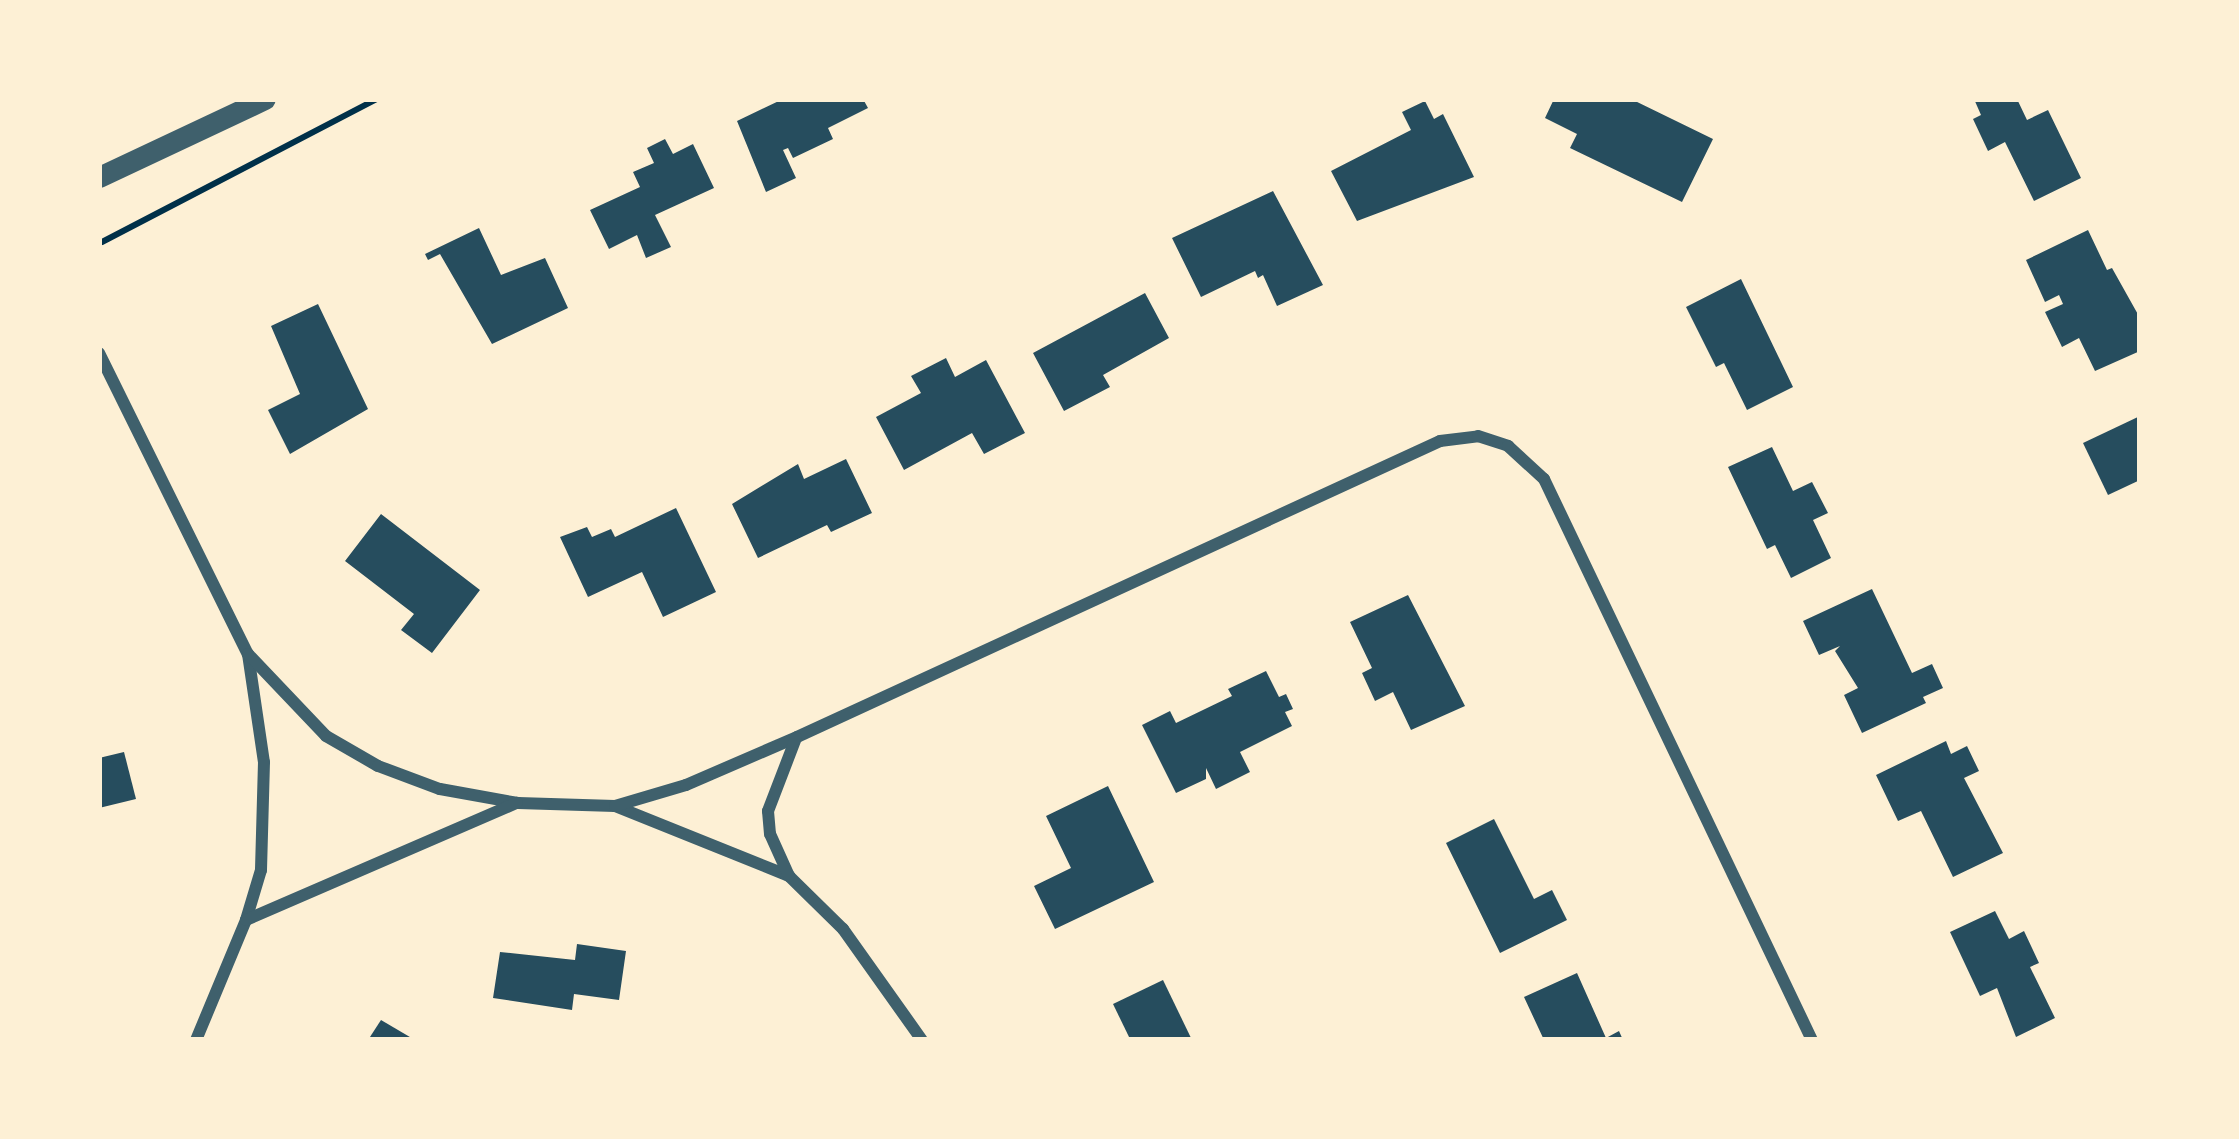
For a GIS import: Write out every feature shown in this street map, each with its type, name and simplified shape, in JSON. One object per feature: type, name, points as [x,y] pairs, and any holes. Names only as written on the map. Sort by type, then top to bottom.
[{"type":"street","points":[[99,177],[265,99]]},
{"type":"street","points":[[99,353],[248,654],[326,736],[378,766],[440,789],[518,803],[615,806],[686,785],[1440,441],[1478,436],[1508,446],[1544,479],[1812,1040]]},
{"type":"street","points":[[196,1040],[246,920],[261,870],[264,761],[248,654]]},
{"type":"street","points":[[789,876],[770,834],[768,811],[797,737]]},
{"type":"street","points":[[246,920],[518,803]]},
{"type":"street","points":[[615,806],[722,845],[789,876],[843,928],[922,1040]]},
{"type":"path","points":[[102,242],[377,99]]},
{"type":"building","points":[[783,99],[863,99],[868,108],[828,128],[833,139],[793,158],[788,148],[783,150],[796,178],[766,192],[737,121]]},
{"type":"building","points":[[1554,99],[1631,99],[1713,139],[1682,202],[1570,148],[1577,134],[1545,118]]},
{"type":"building","points":[[1974,99],[2017,99],[2027,120],[2048,110],[2081,178],[2034,201],[2005,142],[1988,151],[1973,119],[1981,115]]},
{"type":"building","points":[[1425,101],[1434,119],[1443,114],[1474,177],[1357,221],[1331,171],[1411,130],[1402,112]]},
{"type":"building","points":[[665,139],[673,154],[693,144],[714,188],[655,215],[671,247],[646,258],[637,235],[609,249],[590,210],[640,187],[633,172],[654,163],[647,148]]},
{"type":"building","points":[[1273,191],[1323,285],[1277,306],[1263,275],[1258,278],[1255,271],[1201,297],[1172,238]]},
{"type":"building","points":[[479,228],[501,275],[545,258],[568,308],[492,344],[440,254],[428,260],[425,254]]},
{"type":"building","points":[[2088,230],[2107,270],[2112,268],[2140,318],[2140,351],[2095,371],[2079,338],[2062,347],[2045,312],[2063,304],[2059,295],[2045,302],[2026,260]]},
{"type":"building","points":[[1741,279],[1793,387],[1747,410],[1724,363],[1716,367],[1686,307]]},
{"type":"building","points":[[1145,293],[1169,338],[1103,375],[1110,387],[1064,411],[1033,353]]},
{"type":"building","points":[[318,304],[368,409],[290,454],[268,410],[300,394],[271,326]]},
{"type":"building","points":[[946,358],[955,377],[986,360],[1025,433],[984,454],[972,433],[904,470],[876,417],[921,393],[911,376]]},
{"type":"building","points":[[2140,416],[2140,480],[2108,495],[2083,443]]},
{"type":"building","points":[[1772,447],[1793,491],[1812,482],[1828,513],[1813,520],[1831,558],[1791,578],[1775,545],[1767,549],[1728,467]]},
{"type":"building","points":[[846,459],[872,513],[831,532],[827,525],[758,558],[732,504],[798,464],[804,479]]},
{"type":"building","points":[[676,508],[716,592],[663,617],[642,572],[588,597],[560,537],[587,527],[592,537],[611,529],[615,537]]},
{"type":"building","points":[[381,514],[480,590],[432,653],[401,630],[414,614],[345,561]]},
{"type":"building","points":[[1872,589],[1912,673],[1932,664],[1943,688],[1923,697],[1926,703],[1862,733],[1844,695],[1858,688],[1835,651],[1840,646],[1819,655],[1803,621]]},
{"type":"building","points":[[1408,595],[1465,706],[1411,730],[1393,692],[1375,701],[1362,673],[1372,668],[1350,622]]},
{"type":"building","points":[[1266,671],[1279,697],[1286,694],[1293,709],[1285,712],[1292,726],[1240,752],[1250,772],[1216,789],[1206,768],[1206,779],[1176,793],[1142,725],[1170,711],[1176,723],[1232,696],[1228,689]]},
{"type":"building","points":[[1946,741],[1951,754],[1967,746],[1979,771],[1964,778],[2003,853],[1953,877],[1921,811],[1898,821],[1876,775]]},
{"type":"building","points":[[124,752],[136,799],[99,808],[99,758]]},
{"type":"building","points":[[1108,786],[1154,882],[1055,929],[1034,886],[1071,868],[1046,816]]},
{"type":"building","points":[[1494,819],[1534,899],[1552,890],[1567,920],[1500,953],[1446,843]]},
{"type":"building","points":[[1995,911],[2009,939],[2024,931],[2039,963],[2030,967],[2055,1018],[2016,1037],[1997,988],[1980,996],[1950,932]]},
{"type":"building","points":[[577,944],[626,951],[619,1000],[574,994],[572,1010],[493,998],[500,952],[575,960]]},
{"type":"building","points":[[1577,973],[1606,1038],[1619,1031],[1623,1040],[1544,1040],[1524,997]]},
{"type":"building","points":[[1163,980],[1192,1040],[1130,1039],[1113,1004]]},
{"type":"building","points":[[381,1020],[415,1040],[368,1040]]}]
